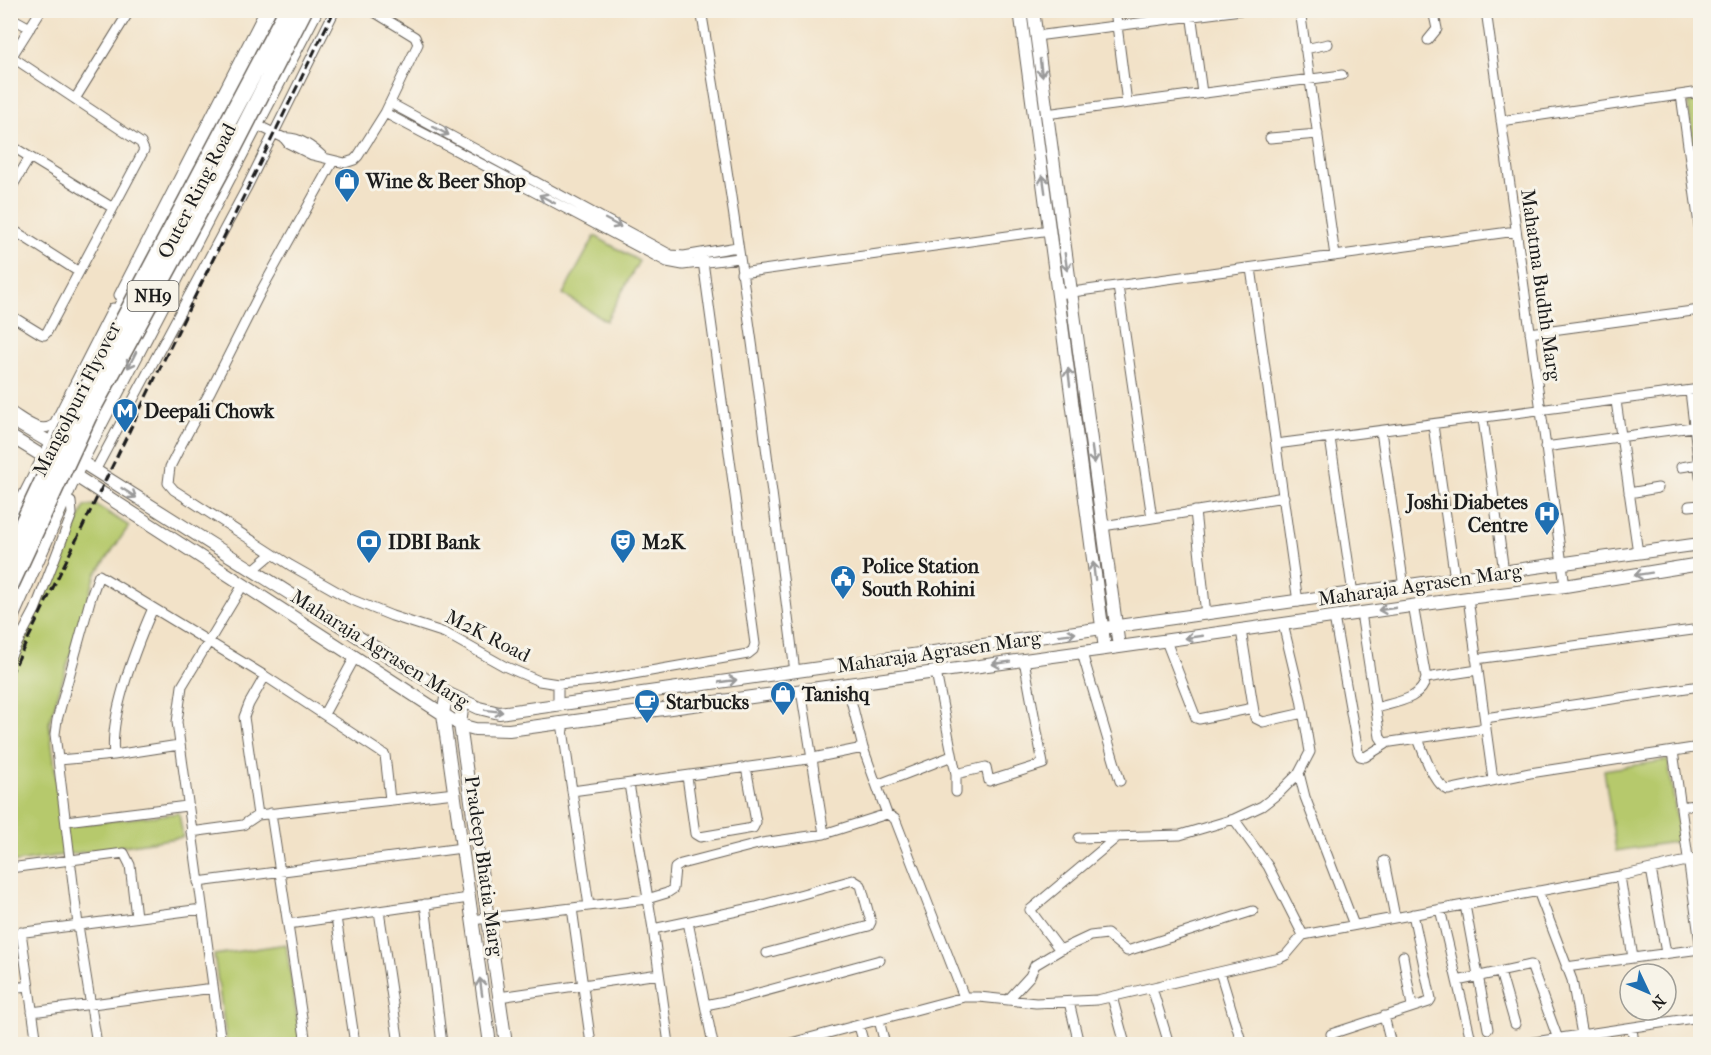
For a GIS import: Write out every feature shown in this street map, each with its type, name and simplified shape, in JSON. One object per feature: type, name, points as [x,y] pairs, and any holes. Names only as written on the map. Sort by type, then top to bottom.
[{"type":"highway","name":"Mangolpuri Flyover","points":[[10,551],[76,410],[287,10]]},
{"type":"highway","name":"Mangolpuri Flyover","points":[[10,586],[88,417],[232,151],[304,10]]},
{"type":"main road","name":"Outer Ring Road","points":[[10,619],[77,468],[315,10]]},
{"type":"main road","name":"Outer Ring Road","points":[[10,528],[265,12]]},
{"type":"main road","points":[[130,289],[161,305]]},
{"type":"main road","points":[[10,544],[21,553],[31,554],[40,550]]},
{"type":"street","points":[[10,315],[41,334],[46,334],[144,150],[143,146],[11,58],[41,10]]},
{"type":"street","points":[[75,99],[130,10]]},
{"type":"street","points":[[95,471],[247,187],[335,10]]},
{"type":"street","points":[[255,124],[312,155],[345,163],[354,160],[385,113],[418,44],[418,40],[371,10]]},
{"type":"street","points":[[701,10],[739,258],[795,672]]},
{"type":"street","points":[[1020,10],[1050,230],[1064,293],[1103,526],[1119,647]]},
{"type":"street","points":[[1033,10],[1105,649]]},
{"type":"street","points":[[1115,10],[1127,103]]},
{"type":"street","points":[[1036,36],[1191,14],[1240,10]]},
{"type":"street","points":[[1428,40],[1437,29],[1433,10]]},
{"type":"street","name":"Mahatma Budhh Marg","points":[[1486,10],[1564,586]]},
{"type":"street","points":[[1302,11],[1305,49],[1335,256]]},
{"type":"street","points":[[10,411],[40,429],[48,429],[54,424],[265,12]]},
{"type":"street","points":[[1191,14],[1202,93]]},
{"type":"street","points":[[10,16],[30,28]]},
{"type":"street","points":[[1305,49],[1328,44]]},
{"type":"street","points":[[1046,114],[1342,75]]},
{"type":"street","points":[[1501,121],[1701,92]]},
{"type":"street","points":[[1681,95],[1701,232]]},
{"type":"street","points":[[390,103],[671,255],[739,258]]},
{"type":"street","points":[[385,113],[667,262],[683,265],[737,247]]},
{"type":"street","points":[[1270,138],[1318,134]]},
{"type":"street","points":[[10,145],[113,208]]},
{"type":"street","points":[[10,190],[30,157]]},
{"type":"street","name":"M2K Road","points":[[333,161],[261,291],[181,445],[170,467],[168,483],[174,490],[272,554],[350,599],[392,616],[445,633],[521,675],[539,681],[558,684],[592,681],[748,654],[753,650],[753,632],[703,258]]},
{"type":"street","points":[[10,228],[79,272]]},
{"type":"street","points":[[741,273],[1050,230]]},
{"type":"street","points":[[1064,293],[1516,231]]},
{"type":"street","points":[[1251,267],[1298,602]]},
{"type":"street","points":[[1118,286],[1152,518]]},
{"type":"street","points":[[1530,333],[1701,310]]},
{"type":"street","points":[[1276,444],[1701,389]]},
{"type":"street","points":[[1690,390],[1697,427],[1701,476]]},
{"type":"street","points":[[1616,401],[1638,553]]},
{"type":"street","points":[[10,419],[48,450]]},
{"type":"street","points":[[1483,419],[1504,573]]},
{"type":"street","points":[[1433,425],[1455,579]]},
{"type":"street","points":[[1545,447],[1697,427]]},
{"type":"street","points":[[1381,431],[1404,586]]},
{"type":"street","points":[[10,436],[48,450]]},
{"type":"street","points":[[1330,438],[1353,594]]},
{"type":"street","points":[[1681,467],[1700,464]]},
{"type":"street","name":"Maharaja Agrasen Marg","points":[[77,468],[95,471],[447,693],[479,708],[499,712],[1102,630],[1701,544]]},
{"type":"street","name":"Maharaja Agrasen Marg","points":[[77,468],[164,534],[443,714],[460,724],[475,729],[509,730],[562,723],[1564,586],[1701,564]]},
{"type":"street","points":[[1629,493],[1658,488]]},
{"type":"street","points":[[10,506],[28,493]]},
{"type":"street","points":[[1103,526],[1284,496]]},
{"type":"street","points":[[10,657],[35,610],[72,514],[71,502],[63,499]]},
{"type":"street","points":[[1689,506],[1701,505]]},
{"type":"street","points":[[1195,511],[1206,615]]},
{"type":"street","points":[[164,534],[172,520]]},
{"type":"street","points":[[252,571],[272,554]]},
{"type":"street","points":[[97,1044],[78,925],[55,734],[99,574],[265,676],[385,755],[390,800]]},
{"type":"street","points":[[221,1044],[177,722],[182,686],[243,585]]},
{"type":"street","points":[[1468,598],[1493,780]]},
{"type":"street","points":[[1376,708],[1411,697],[1421,692],[1424,686],[1426,678],[1413,605]]},
{"type":"street","points":[[114,755],[113,728],[138,642],[153,608]]},
{"type":"street","points":[[1362,613],[1380,737],[1386,744]]},
{"type":"street","points":[[1334,617],[1358,752],[1360,756],[1365,757],[1386,744],[1485,723],[1701,686]]},
{"type":"street","points":[[1079,838],[1180,835],[1234,819],[1262,806],[1299,773],[1310,752],[1283,624]]},
{"type":"street","points":[[1476,659],[1701,628]]},
{"type":"street","points":[[1241,630],[1255,718],[1263,722],[1303,713]]},
{"type":"street","points":[[1166,641],[1196,718],[1253,708]]},
{"type":"street","points":[[1082,652],[1120,781]]},
{"type":"street","points":[[324,714],[354,658]]},
{"type":"street","points":[[956,774],[986,767],[989,781],[1043,764],[1024,660]]},
{"type":"street","points":[[1426,678],[1478,670]]},
{"type":"street","points":[[936,672],[956,774],[956,792]]},
{"type":"street","points":[[258,815],[244,717],[265,676]]},
{"type":"street","points":[[558,684],[558,705]]},
{"type":"street","points":[[847,684],[863,748],[887,814],[895,819],[964,998]]},
{"type":"street","points":[[801,690],[824,834]]},
{"type":"street","name":"Pradeep Bhatia Marg","points":[[447,693],[443,714],[490,1044]]},
{"type":"street","name":"Pradeep Bhatia Marg","points":[[463,701],[460,724],[506,1044]]},
{"type":"street","points":[[562,723],[589,906]]},
{"type":"street","points":[[1418,739],[1442,787],[1448,790],[1530,773],[1701,747]]},
{"type":"street","points":[[59,760],[179,746]]},
{"type":"street","points":[[572,791],[813,758],[863,748]]},
{"type":"street","points":[[1673,751],[1698,908],[1701,943]]},
{"type":"street","points":[[877,785],[952,756]]},
{"type":"street","points":[[687,776],[695,834],[700,837],[753,828],[756,822],[747,767]]},
{"type":"street","points":[[1299,773],[1305,797],[1354,925]]},
{"type":"street","points":[[629,784],[669,1044]]},
{"type":"street","points":[[191,832],[243,825],[258,815],[271,813],[455,793]]},
{"type":"street","points":[[1681,807],[1701,804]]},
{"type":"street","points":[[66,821],[187,806]]},
{"type":"street","points":[[271,813],[306,1044]]},
{"type":"street","points":[[472,920],[647,899],[668,893],[673,889],[675,868],[681,864],[762,843],[824,834],[887,814]]},
{"type":"street","points":[[1234,819],[1268,866],[1303,935]]},
{"type":"street","points":[[1060,950],[1030,910],[1116,838]]},
{"type":"street","points":[[198,882],[462,848]]},
{"type":"street","points":[[10,868],[124,854],[128,857],[130,865],[136,917]]},
{"type":"street","points":[[788,1044],[964,998],[979,997],[1036,1004],[1112,997],[1280,958],[1286,955],[1303,935],[1620,876],[1701,858]]},
{"type":"street","points":[[1384,861],[1395,917]]},
{"type":"street","points":[[1651,869],[1666,953]]},
{"type":"street","points":[[1620,876],[1633,958]]},
{"type":"street","points":[[653,929],[756,907],[853,880],[861,885],[871,922],[869,926],[767,953]]},
{"type":"street","points":[[1538,891],[1572,980],[1582,1035]]},
{"type":"street","points":[[288,924],[469,898]]},
{"type":"street","points":[[425,904],[442,1044]]},
{"type":"street","points":[[1465,905],[1488,1029]]},
{"type":"street","points":[[572,908],[591,1044]]},
{"type":"street","points":[[10,934],[202,909]]},
{"type":"street","points":[[1440,909],[1472,1044]]},
{"type":"street","points":[[379,911],[399,1044]]},
{"type":"street","points":[[1008,1000],[1030,976],[1035,965],[1090,936],[1107,934],[1127,951],[1253,911]]},
{"type":"street","points":[[1330,1034],[1429,1002],[1431,999],[1413,914]]},
{"type":"street","points":[[336,917],[355,1044]]},
{"type":"street","points":[[688,922],[713,1044]]},
{"type":"street","points":[[21,932],[37,1044]]},
{"type":"street","points":[[1566,967],[1701,949]]},
{"type":"street","points":[[1403,956],[1412,1006]]},
{"type":"street","points":[[705,1005],[740,998],[880,960]]},
{"type":"street","points":[[1457,981],[1531,965],[1563,1040]]},
{"type":"street","points":[[1220,972],[1242,1044]]},
{"type":"street","points":[[1500,972],[1515,1024]]},
{"type":"street","points":[[499,997],[659,974]]},
{"type":"street","points":[[10,988],[29,986]]},
{"type":"street","points":[[32,1012],[213,988]]},
{"type":"street","points":[[1152,988],[1169,1044]]},
{"type":"street","points":[[1112,997],[1125,1044]]},
{"type":"street","points":[[1069,1002],[1079,1044]]},
{"type":"street","points":[[1384,1016],[1391,1044]]},
{"type":"street","points":[[1521,1044],[1563,1040],[1582,1035],[1701,1017]]},
{"type":"street","points":[[879,1020],[885,1044]]},
{"type":"street","points":[[859,1026],[864,1044]]},
{"type":"street","points":[[1632,1028],[1634,1044]]},
{"type":"green space","points":[[1700,102],[1700,196],[1688,103]]},
{"type":"green space","points":[[595,236],[639,261],[606,321],[563,294]]},
{"type":"green space","points":[[96,505],[129,526],[96,574],[49,723],[63,826],[179,813],[183,837],[11,863],[11,670],[85,506]]},
{"type":"green space","points":[[1668,760],[1680,841],[1616,851],[1604,770]]},
{"type":"green space","points":[[286,944],[301,1044],[227,1044],[214,955]]},
{"type":"railway","points":[[10,676],[332,15]]},
{"type":"place","name":"Wine & Beer Shop","points":[[347,204]]},
{"type":"place","name":"Deepali Chowk","points":[[125,434]]},
{"type":"place","name":"Joshi Diabetes Centre","points":[[1547,537]]},
{"type":"place","name":"IDBI Bank","points":[[369,565]]},
{"type":"place","name":"M2K","points":[[623,565]]},
{"type":"place","name":"Police Station South Rohini","points":[[843,601]]},
{"type":"place","name":"Tanishq","points":[[783,717]]},
{"type":"place","name":"Starbucks","points":[[647,725]]}]
